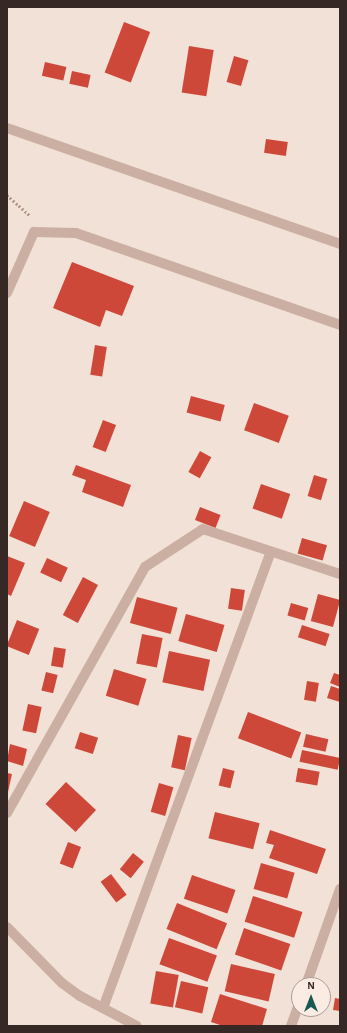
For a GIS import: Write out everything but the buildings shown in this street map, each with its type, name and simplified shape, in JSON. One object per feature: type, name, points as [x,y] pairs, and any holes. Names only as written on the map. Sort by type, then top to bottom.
[{"type":"street","points":[[7,128],[340,244]]},
{"type":"street","points":[[7,293],[34,232],[76,233],[340,325]]},
{"type":"street","points":[[7,813],[145,567],[203,529],[340,574]]},
{"type":"street","points":[[103,1008],[272,552]]},
{"type":"street","points":[[309,977],[340,889]]},
{"type":"street","points":[[7,927],[62,983],[80,996],[137,1026]]},
{"type":"path","points":[[7,195],[32,218],[34,232]]}]
